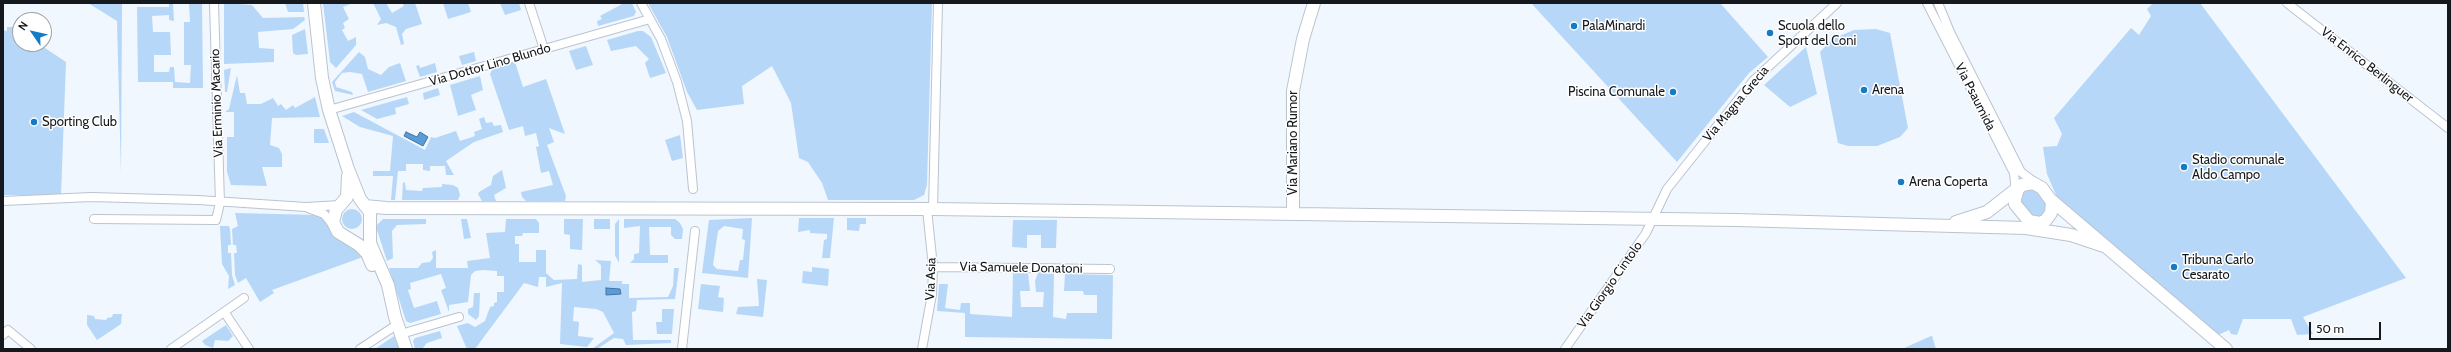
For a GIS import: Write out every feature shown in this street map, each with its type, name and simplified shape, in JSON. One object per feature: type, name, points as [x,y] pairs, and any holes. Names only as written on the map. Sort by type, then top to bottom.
[{"type":"main road","points":[[314,3],[322,78],[330,110],[348,169],[364,205],[370,212],[370,243],[388,284],[398,325],[406,349]]},
{"type":"main road","name":"Via Mariano Rumor","points":[[1293,214],[1293,90],[1303,39],[1314,3]]},
{"type":"main road","points":[[348,169],[349,188],[334,216],[335,228],[338,232],[348,238],[367,254],[398,325]]},
{"type":"main road","points":[[1941,226],[1970,219],[1987,212],[2018,189],[2032,183],[2038,185],[2050,199],[2226,349]]},
{"type":"main road","points":[[2018,189],[2017,207],[2034,225]]},
{"type":"main road","points":[[2034,225],[2046,220],[2051,213],[2050,199]]},
{"type":"main road","points":[[341,204],[354,200],[364,205],[386,208],[930,209],[1941,226],[2034,225],[2104,246]]},
{"type":"main road","points":[[348,238],[364,234],[376,215],[386,208]]},
{"type":"street","name":"Via Erminio Macario","points":[[214,3],[220,203]]},
{"type":"street","points":[[529,3],[544,49]]},
{"type":"street","points":[[641,3],[650,19],[670,64],[688,121],[693,189]]},
{"type":"street","name":"Via Asia","points":[[922,349],[932,294],[933,267],[930,209],[934,134],[936,12],[938,3]]},
{"type":"street","name":"Via Magna Grecia","points":[[1652,220],[1667,189],[1753,81],[1837,3]]},
{"type":"street","name":"Via Psaumida","points":[[1927,3],[2014,173],[2018,189]]},
{"type":"street","name":"Via Psaumida","points":[[1938,3],[1950,32],[2021,172],[2038,185]]},
{"type":"street","name":"Via Enrico Berlinguer","points":[[2287,3],[2448,128]]},
{"type":"street","name":"Via Dottor Lino Blundo","points":[[330,110],[650,19]]},
{"type":"street","points":[[3,201],[91,198],[198,200],[220,203],[306,207],[341,204]]},
{"type":"street","points":[[94,219],[216,220],[220,203]]},
{"type":"street","points":[[306,207],[324,214],[335,228]]},
{"type":"street","name":"Via Giorgio Cintolo","points":[[1566,349],[1646,233],[1652,220]]},
{"type":"street","points":[[682,349],[695,231]]},
{"type":"street","name":"Via Samuele Donatoni","points":[[933,267],[1110,268]]},
{"type":"street","points":[[171,349],[225,313],[244,298]]},
{"type":"street","points":[[225,313],[249,349]]},
{"type":"street","points":[[360,349],[398,325],[459,317]]},
{"type":"street","points":[[3,335],[8,330],[31,349]]},
{"type":"shaded area","points":[[88,3],[122,3],[121,174],[117,21]]},
{"type":"shaded area","points":[[169,3],[173,3],[202,3],[203,88],[173,88],[173,82],[138,82],[137,7],[169,7]],"holes":[[[173,3],[189,4],[190,22],[184,22],[184,65],[191,65],[190,83],[175,82],[174,67],[170,67],[169,72],[154,72],[154,55],[171,55],[170,32],[153,32],[152,16],[169,15],[169,20],[174,21]]]},
{"type":"shaded area","points":[[224,3],[252,5],[263,18],[304,17],[305,20],[293,29],[258,32],[259,48],[274,49],[274,62],[224,64]]},
{"type":"shaded area","points":[[285,3],[303,3],[304,12],[288,12]]},
{"type":"shaded area","points":[[323,3],[353,3],[343,7],[349,19],[343,23],[345,28],[342,30],[348,41],[356,37],[356,45],[336,68],[330,62]]},
{"type":"shaded area","points":[[373,3],[386,3],[392,13],[404,6],[402,3],[415,3],[422,24],[406,29],[402,34],[404,44],[401,45],[396,27],[386,23],[377,25],[381,19]]},
{"type":"shaded area","points":[[443,3],[468,3],[471,12],[448,19]]},
{"type":"shaded area","points":[[500,3],[519,3],[521,10],[505,15]]},
{"type":"shaded area","points":[[624,3],[632,3],[636,12],[634,16],[598,26],[597,21],[602,19],[600,16]]},
{"type":"shaded area","points":[[648,3],[932,3],[927,185],[924,195],[914,200],[828,200],[822,183],[808,162],[799,158],[791,103],[772,66],[742,86],[744,104],[697,110],[687,92],[667,37]]},
{"type":"shaded area","name":"Piscina Comunale","points":[[1531,3],[1720,3],[1768,57],[1749,73],[1677,162]]},
{"type":"shaded area","name":"Stadio comunale Aldo Campo","points":[[2153,3],[2200,3],[2406,278],[2303,317],[2313,334],[2297,335],[2291,319],[2243,319],[2237,335],[2231,334],[2229,330],[2218,335],[2058,200],[2047,174],[2043,147],[2057,146],[2062,134],[2054,118],[2131,28],[2139,35],[2151,16],[2147,9]]},
{"type":"shaded area","name":"Sporting Club","points":[[7,27],[12,27],[12,52],[51,52],[66,62],[61,195],[3,195],[3,30],[7,31]]},
{"type":"shaded area","points":[[305,29],[308,54],[296,55],[293,53],[292,35]]},
{"type":"shaded area","name":"Arena","points":[[1876,29],[1890,33],[1908,128],[1900,137],[1877,146],[1848,146],[1838,143],[1820,52],[1832,39],[1854,30]]},
{"type":"shaded area","points":[[638,31],[643,31],[651,37],[666,73],[650,78],[645,63],[649,59],[636,46],[611,51],[607,40]]},
{"type":"shaded area","points":[[586,46],[593,65],[576,70],[569,51]]},
{"type":"shaded area","points":[[1806,47],[1817,94],[1790,107],[1764,85]]},
{"type":"shaded area","points":[[359,52],[365,57],[368,69],[381,75],[389,67],[400,63],[406,81],[368,92],[362,74],[350,72],[342,73],[335,82],[336,87],[352,92],[353,95],[335,91],[332,82]]},
{"type":"shaded area","points":[[474,52],[476,61],[462,65],[459,56]]},
{"type":"shaded area","points":[[515,62],[523,87],[546,79],[565,134],[549,128],[554,142],[547,145],[566,196],[565,201],[526,201],[522,197],[521,192],[553,185],[549,171],[541,173],[536,147],[539,146],[536,133],[525,136],[523,126],[509,130],[490,74],[494,66]]},
{"type":"shaded area","points":[[435,63],[437,72],[420,77],[416,66],[419,65],[420,68]]},
{"type":"shaded area","points":[[231,68],[227,92],[225,92],[224,70]]},
{"type":"shaded area","points":[[237,75],[240,93],[245,93],[247,104],[261,104],[273,98],[278,106],[281,104],[286,110],[293,105],[295,108],[315,97],[320,117],[272,118],[270,145],[279,148],[282,154],[282,167],[262,167],[267,186],[231,185],[227,172],[227,137],[234,137],[234,112],[225,112],[229,109]]},
{"type":"shaded area","points":[[480,76],[483,90],[471,95],[476,110],[458,116],[450,85]]},
{"type":"shaded area","points":[[438,88],[440,95],[424,100],[423,93]]},
{"type":"shaded area","points":[[407,97],[409,104],[395,108],[396,114],[377,119],[361,110]]},
{"type":"shaded area","points":[[354,112],[425,150],[431,137],[435,138],[456,131],[460,141],[475,136],[474,132],[482,129],[479,119],[484,117],[486,123],[492,122],[494,126],[501,125],[503,132],[474,142],[446,161],[454,175],[446,175],[445,166],[430,166],[430,171],[423,170],[423,164],[406,164],[406,171],[398,171],[395,200],[391,200],[393,176],[373,176],[373,171],[390,171],[393,136],[360,127],[342,116]]},
{"type":"shaded area","points":[[314,129],[324,129],[329,143],[314,143]]},
{"type":"shaded area","points":[[680,135],[683,158],[672,161],[665,140]]},
{"type":"shaded area","points":[[502,170],[506,188],[494,195],[496,201],[482,201],[478,194],[479,192],[491,185],[493,176]]},
{"type":"shaded area","points":[[403,182],[405,183],[406,190],[422,191],[423,188],[442,187],[442,184],[453,185],[458,188],[460,195],[458,200],[402,200]]},
{"type":"shaded area","points":[[2032,189],[2041,196],[2046,205],[2043,217],[2034,218],[2020,202],[2024,191]]},
{"type":"shaded area","points":[[352,209],[359,212],[362,219],[359,226],[352,229],[345,226],[342,219],[345,212]]},
{"type":"shaded area","points":[[235,213],[318,215],[324,219],[333,236],[354,248],[363,257],[272,290],[274,293],[260,302],[246,278],[238,283],[235,275],[234,253],[237,253],[236,245],[233,245],[232,229],[238,226]]},
{"type":"shaded area","points":[[752,218],[748,278],[702,273],[709,220]],"holes":[[[724,226],[743,229],[742,239],[745,240],[743,260],[740,260],[738,271],[717,269],[713,265],[718,231]]]},
{"type":"shaded area","points":[[799,218],[834,218],[830,258],[822,258],[824,240],[827,239],[827,234],[810,233],[810,230],[798,232]]},
{"type":"shaded area","points":[[847,218],[866,218],[866,224],[860,224],[859,231],[847,230]]},
{"type":"shaded area","points":[[383,219],[426,219],[426,224],[397,225],[392,231],[393,258],[387,261],[377,230],[377,225]]},
{"type":"shaded area","points":[[461,219],[467,219],[471,238],[464,239]]},
{"type":"shaded area","points":[[506,219],[536,219],[539,223],[539,233],[523,233],[522,236],[515,236],[515,244],[519,244],[519,262],[536,262],[536,250],[546,250],[546,273],[554,280],[577,279],[578,264],[582,265],[582,282],[601,280],[601,265],[595,260],[611,261],[609,281],[622,281],[622,284],[629,284],[629,298],[668,297],[673,286],[674,268],[679,268],[675,299],[637,300],[636,311],[632,312],[633,340],[671,340],[671,343],[626,345],[623,339],[614,338],[597,349],[592,349],[614,333],[603,312],[596,309],[574,307],[573,321],[579,322],[578,336],[594,338],[587,347],[560,344],[562,283],[546,287],[546,277],[539,277],[538,287],[524,283],[475,349],[467,349],[457,326],[468,323],[475,327],[485,321],[490,307],[494,306],[494,303],[497,302],[497,292],[504,292],[504,276],[497,276],[497,271],[475,271],[471,275],[468,302],[449,305],[449,312],[441,290],[446,288],[441,274],[410,283],[411,289],[408,290],[414,308],[437,301],[441,314],[410,323],[406,321],[389,268],[418,268],[422,263],[430,262],[433,258],[432,252],[436,250],[436,268],[468,268],[467,261],[490,258],[486,233],[505,232]]},
{"type":"shaded area","points":[[564,219],[583,219],[582,250],[570,249],[570,235],[564,234]]},
{"type":"shaded area","points":[[594,219],[610,219],[610,229],[594,229]]},
{"type":"shaded area","points":[[619,219],[619,263],[615,255],[615,224]]},
{"type":"shaded area","points":[[624,219],[675,219],[680,223],[683,229],[682,239],[675,239],[671,235],[671,227],[649,227],[650,255],[668,255],[668,263],[630,263],[634,259],[634,254],[639,253],[640,226],[624,228]]},
{"type":"shaded area","points":[[1013,220],[1057,220],[1056,248],[1041,248],[1041,235],[1027,235],[1027,248],[1012,247]]},
{"type":"shaded area","points":[[220,226],[229,226],[230,229],[231,245],[228,245],[228,253],[231,253],[232,275],[235,285],[228,289],[229,276],[222,264]]},
{"type":"shaded area","points":[[812,267],[829,269],[828,286],[802,283],[803,271],[812,272]]},
{"type":"shaded area","points":[[1013,272],[1028,273],[1030,291],[1020,291],[1021,307],[1043,307],[1044,292],[1036,292],[1035,281],[1038,273],[1054,274],[1053,317],[1066,319],[1067,313],[1097,313],[1097,295],[1084,295],[1083,291],[1064,291],[1065,274],[1113,275],[1112,339],[965,337],[965,313],[937,311],[939,284],[948,284],[945,308],[960,310],[961,303],[970,303],[970,314],[1012,317]]},
{"type":"shaded area","points":[[757,279],[767,280],[763,317],[736,314],[738,307],[759,306]]},
{"type":"shaded area","points":[[701,284],[720,286],[718,297],[724,298],[723,312],[698,309]]},
{"type":"shaded area","points":[[474,293],[480,293],[479,316],[476,320],[468,314],[468,309],[473,307]]},
{"type":"shaded area","points":[[662,309],[674,309],[672,334],[657,334],[656,322],[662,322]]},
{"type":"shaded area","points":[[113,314],[122,314],[121,324],[97,340],[87,325],[87,315],[94,316],[95,319],[106,320],[107,318],[112,317]]},
{"type":"shaded area","points":[[226,325],[233,336],[228,341],[215,340],[213,348],[205,345],[202,341]]},
{"type":"shaded area","points":[[440,331],[442,338],[427,343],[422,349],[415,349],[413,341],[415,338]]},
{"type":"shaded area","points":[[394,336],[399,349],[375,349]]},
{"type":"shaded area","points":[[1931,336],[1936,349],[1902,349]]},
{"type":"water","points":[[406,132],[417,137],[420,132],[428,137],[423,146],[404,136]]},
{"type":"water","points":[[606,288],[620,289],[621,294],[606,295]]},
{"type":"place","name":"PalaMinardi","points":[[1574,26]]},
{"type":"place","name":"Scuola dello Sport del Coni","points":[[1770,33]]},
{"type":"place","name":"Arena","points":[[1864,90]]},
{"type":"place","name":"Piscina Comunale","points":[[1673,92]]},
{"type":"place","name":"Sporting Club","points":[[34,122]]},
{"type":"place","name":"Stadio comunale Aldo Campo","points":[[2184,167]]},
{"type":"place","name":"Arena Coperta","points":[[1901,182]]},
{"type":"place","name":"Tribuna Carlo Cesarato","points":[[2174,267]]}]
